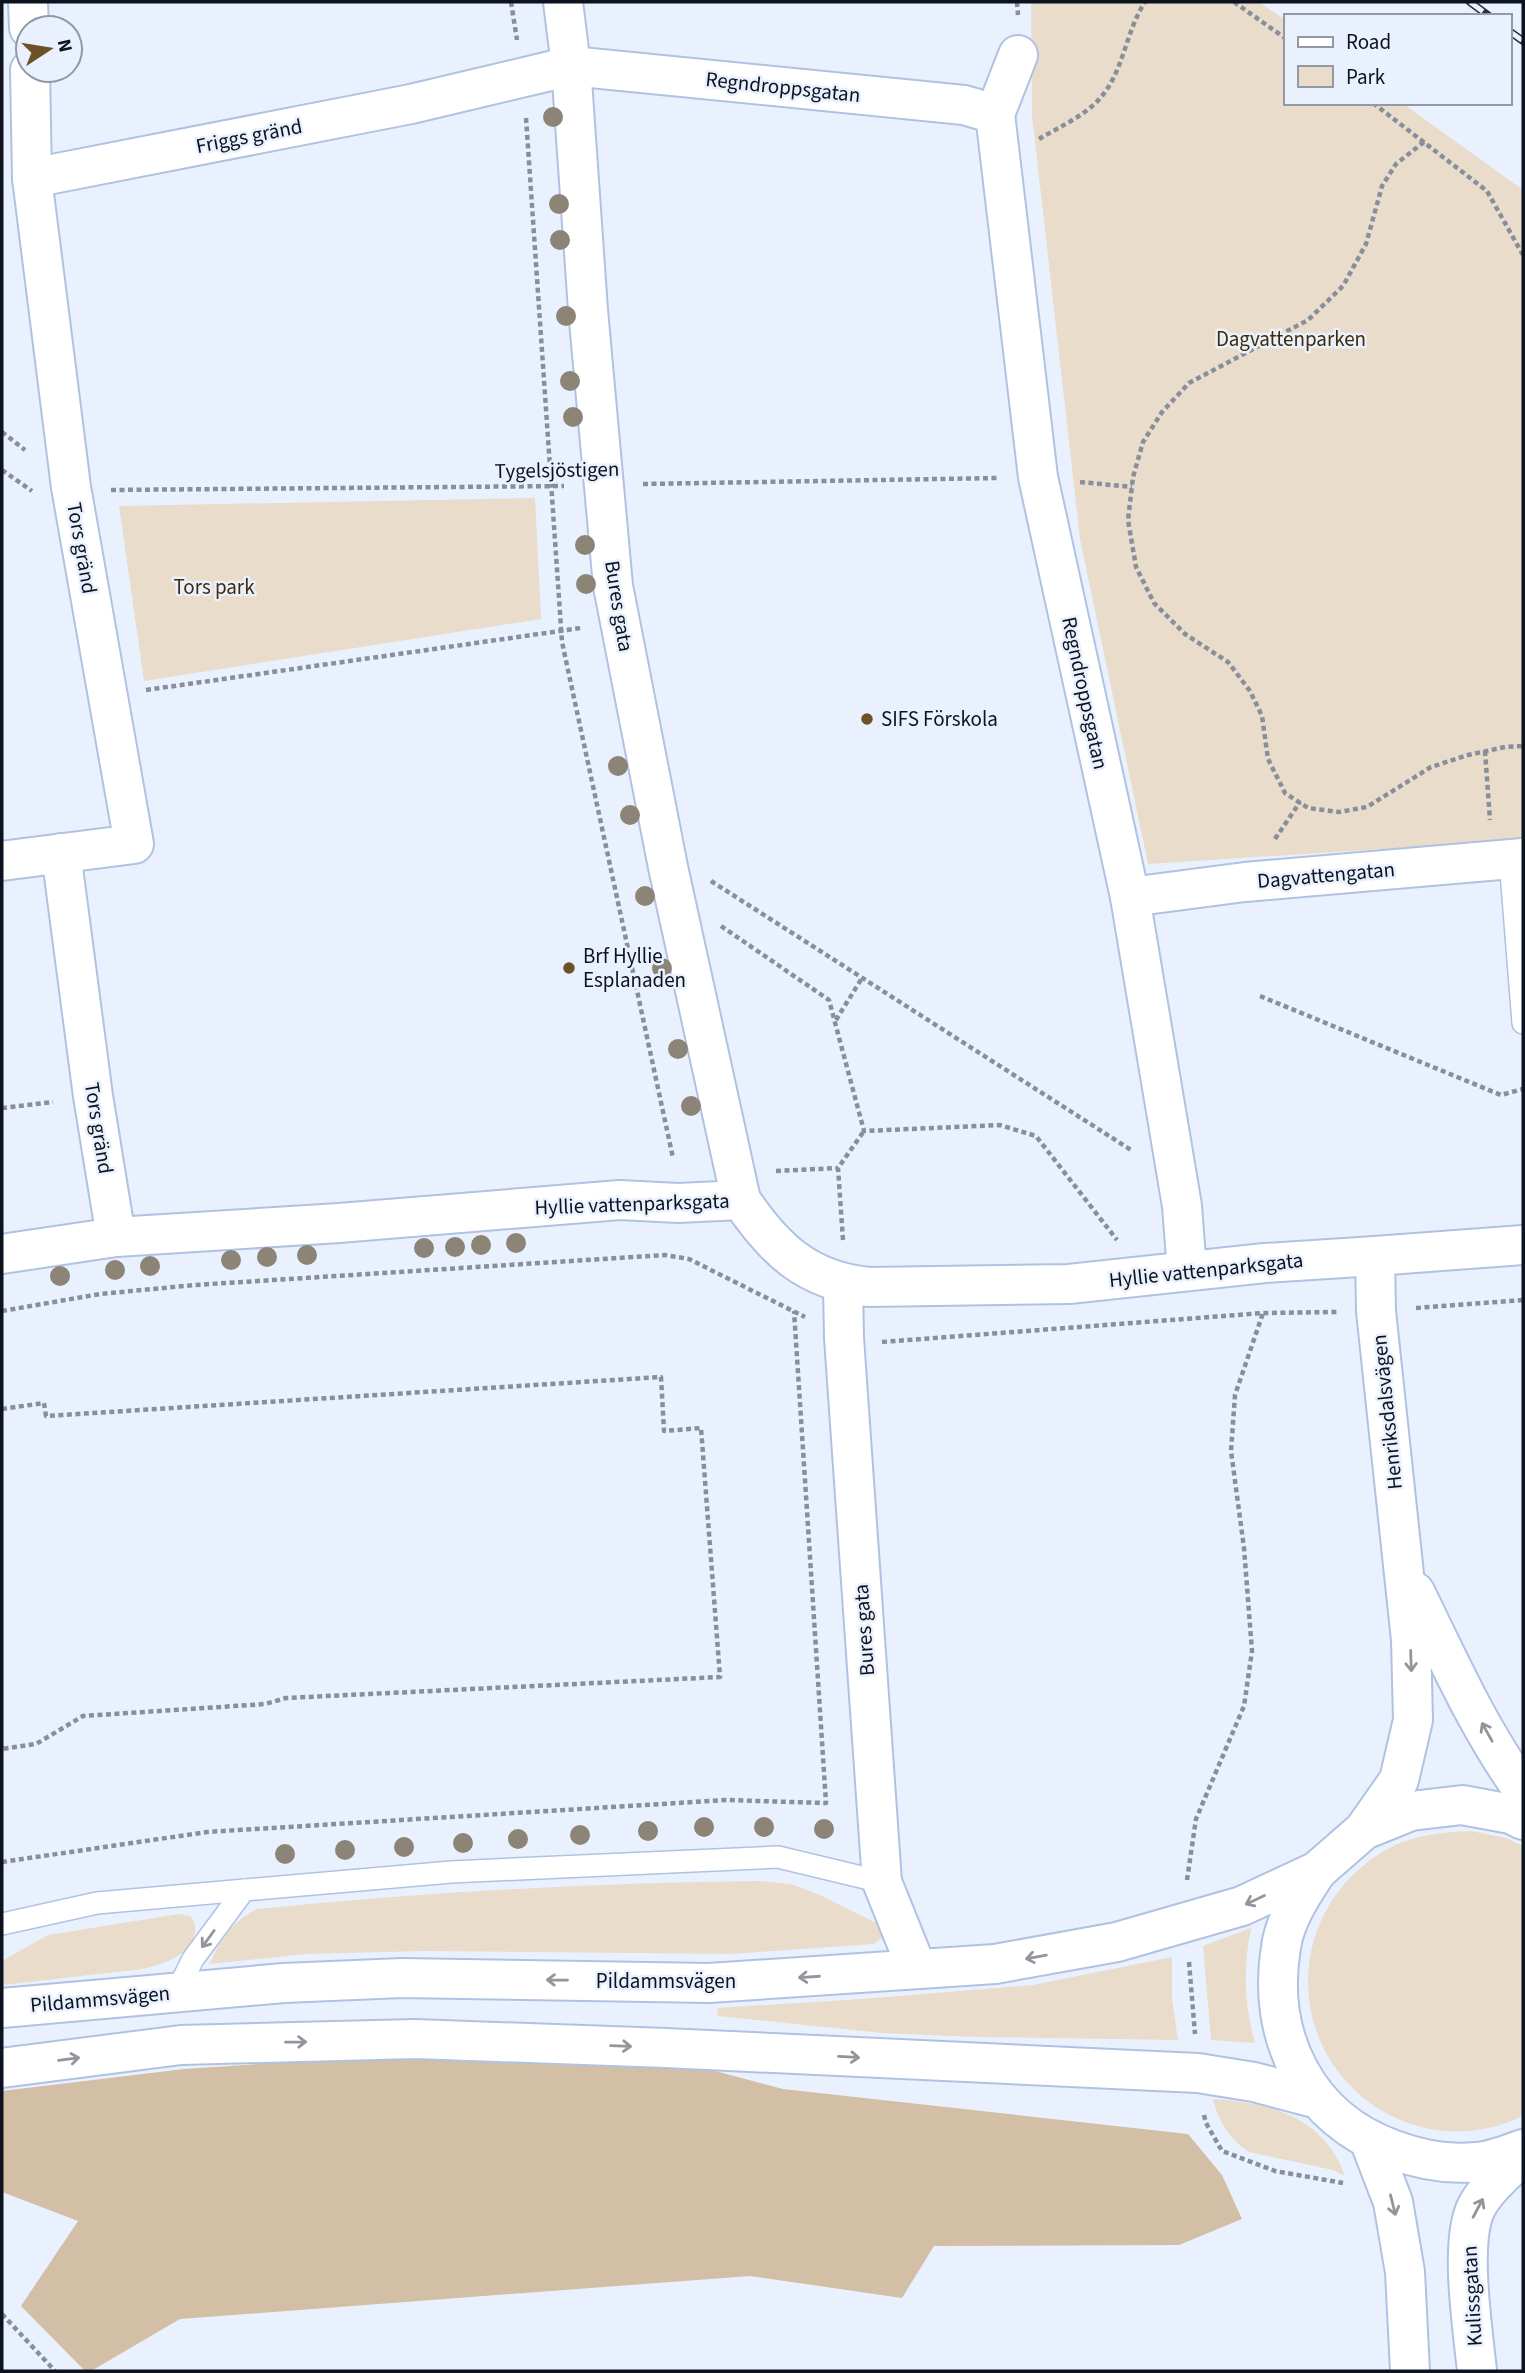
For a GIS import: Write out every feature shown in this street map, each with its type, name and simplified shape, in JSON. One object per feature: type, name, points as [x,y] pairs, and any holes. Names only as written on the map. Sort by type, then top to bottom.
[{"type":"street","name":"Bures gata","points":[[563,2],[571,66],[588,310],[613,586],[620,622],[691,886],[741,1200]]},
{"type":"street","name":"Regndroppsgatan","points":[[1018,55],[995,114],[1038,477],[1130,897],[1180,1193],[1187,1271]]},
{"type":"street","name":"Regndroppsgatan","points":[[571,66],[964,105],[995,114]]},
{"type":"street","name":"Friggs gränd","points":[[32,178],[411,104],[571,66]]},
{"type":"street","points":[[30,84],[32,178]]},
{"type":"street","name":"Tors gränd","points":[[2,861],[134,844],[71,487],[32,178]]},
{"type":"street","name":"Tors gränd","points":[[61,853],[93,1096],[116,1237]]},
{"type":"street","name":"Dagvattengatan","points":[[1130,897],[1245,882],[1509,859]]},
{"type":"street","name":"Hyllie vattenparksgata","points":[[2,1254],[116,1237],[339,1223],[620,1200],[678,1203],[741,1200],[755,1222],[778,1247],[826,1279],[844,1285],[881,1287],[1069,1284],[1265,1263],[1523,1245]]},
{"type":"street","name":"Henriksdalsvägen","points":[[1364,1830],[1399,1780],[1413,1720],[1411,1640],[1376,1311],[1375,1256]]},
{"type":"street","name":"Bures gata","points":[[844,1285],[844,1338],[882,1882],[917,1969]]},
{"type":"street","name":"Henriksdalsvägen","points":[[1404,1569],[1448,1660],[1507,1768],[1523,1790]]},
{"type":"street","name":"Pildammsvägen","points":[[1523,1820],[1511,1814],[1462,1805],[1411,1811],[1364,1830],[1317,1871],[1295,1905],[1281,1944],[1277,1985],[1282,2026],[1295,2064],[1318,2099],[1342,2123],[1370,2141],[1422,2161],[1478,2162],[1523,2149]]},
{"type":"street","name":"Pildammsvägen","points":[[2,2008],[284,1983],[402,1978],[709,1983],[995,1964],[1117,1942],[1186,1923],[1242,1906],[1317,1871]]},
{"type":"street","name":"Pildammsvägen","points":[[2,2068],[181,2045],[415,2039],[1198,2073],[1254,2082],[1318,2099]]},
{"type":"street","points":[[1370,2141],[1394,2202],[1405,2272],[1410,2371]]},
{"type":"street","name":"Kulissgatan","points":[[1477,2371],[1469,2229],[1476,2206],[1523,2155]]},
{"type":"lane","points":[[1509,859],[1523,1024]]},
{"type":"lane","points":[[2,1924],[97,1903],[451,1872],[778,1857],[882,1882]]},
{"type":"lane","points":[[177,1992],[193,1959],[244,1890]]},
{"type":"path","points":[[1000,162],[1077,117],[1101,97],[1114,76],[1136,15],[1145,2]]},
{"type":"path","points":[[1234,2],[1284,37]]},
{"type":"path","points":[[1376,105],[1487,191],[1523,255]]},
{"type":"path","points":[[1424,142],[1396,164],[1382,186],[1366,244],[1343,286],[1308,320],[1189,383],[1162,412],[1143,442],[1132,487],[1128,520],[1136,567],[1154,603],[1185,634],[1228,662],[1250,691],[1262,716],[1268,759],[1285,793],[1308,808],[1339,812],[1367,807],[1431,767],[1485,751],[1523,746]]},
{"type":"path","points":[[2,432],[71,487]]},
{"type":"path","name":"Tygelsjöstigen","points":[[71,487],[113,490],[604,485],[1038,477],[1132,487]]},
{"type":"path","points":[[108,696],[620,622]]},
{"type":"path","points":[[1485,751],[1509,859]]},
{"type":"path","points":[[691,886],[862,978],[1141,1157]]},
{"type":"path","points":[[691,886],[830,1000],[864,1131],[838,1168],[844,1285]]},
{"type":"path","points":[[835,1021],[862,978]]},
{"type":"path","points":[[1260,996],[1501,1095],[1523,1089]]},
{"type":"path","points":[[2,1108],[93,1096]]},
{"type":"path","points":[[864,1131],[1000,1125],[1035,1136],[1145,1275]]},
{"type":"path","points":[[741,1200],[774,1171],[838,1168]]},
{"type":"path","points":[[2,1311],[100,1294],[665,1255],[689,1259],[844,1338],[870,1342],[1264,1314],[1235,1395],[1231,1451],[1244,1548],[1252,1651],[1244,1706],[1196,1819],[1187,1878],[1186,1923],[1198,2073],[1206,2123],[1222,2151],[1275,2171],[1338,2181],[1394,2202]]},
{"type":"path","points":[[2,1862],[207,1832],[726,1800],[826,1803],[794,1311]]},
{"type":"path","points":[[2,1409],[44,1403],[46,1416],[661,1377],[664,1430],[701,1428],[720,1677],[286,1698],[265,1704],[83,1716],[36,1744],[2,1749]]},
{"type":"path","points":[[2,2314],[55,2371]]},
{"type":"green space","name":"Dagvattenparken","points":[[1031,2],[1259,2],[1284,19],[1284,105],[1405,105],[1523,190],[1523,840],[1148,864],[1080,539],[1032,115]]},
{"type":"green space","name":"Tors park","points":[[535,498],[541,619],[144,681],[119,506]]},
{"type":"green space","points":[[1471,1831],[1506,1838],[1523,1846],[1523,2116],[1493,2127],[1446,2131],[1400,2120],[1362,2097],[1335,2067],[1317,2032],[1308,1993],[1311,1954],[1323,1917],[1346,1883],[1379,1854],[1400,1843],[1423,1836]]},
{"type":"green space","points":[[760,1881],[791,1884],[822,1896],[876,1923],[884,1936],[874,1944],[730,1954],[425,1951],[306,1954],[210,1964],[228,1932],[241,1919],[257,1909],[508,1889]]},
{"type":"green space","points":[[179,1914],[190,1916],[195,1923],[195,1933],[186,1949],[171,1960],[143,1969],[2,1985],[2,1961],[48,1935]]},
{"type":"green space","points":[[1251,1928],[1246,1986],[1255,2043],[1211,2040],[1203,1946]]},
{"type":"green space","points":[[1172,1957],[1172,1999],[1178,2040],[882,2033],[718,2016],[717,2008],[1033,1985]]},
{"type":"green space","points":[[1213,2099],[1255,2104],[1293,2117],[1324,2140],[1336,2156],[1345,2176],[1333,2170],[1249,2152],[1225,2129]]},
{"type":"shaded area","points":[[425,2053],[655,2055],[783,2089],[1188,2134],[1222,2175],[1242,2219],[1179,2245],[934,2246],[902,2298],[750,2276],[180,2319],[91,2371],[85,2371],[21,2306],[78,2221],[2,2192],[2,2091],[184,2069]]},
{"type":"railway","points":[[1470,2],[1486,14]]},
{"type":"railway","points":[[1511,32],[1523,41]]},
{"type":"place","name":"SIFS Förskola","points":[[867,719]]},
{"type":"place","name":"Brf Hyllie Esplanaden","points":[[569,968]]}]
